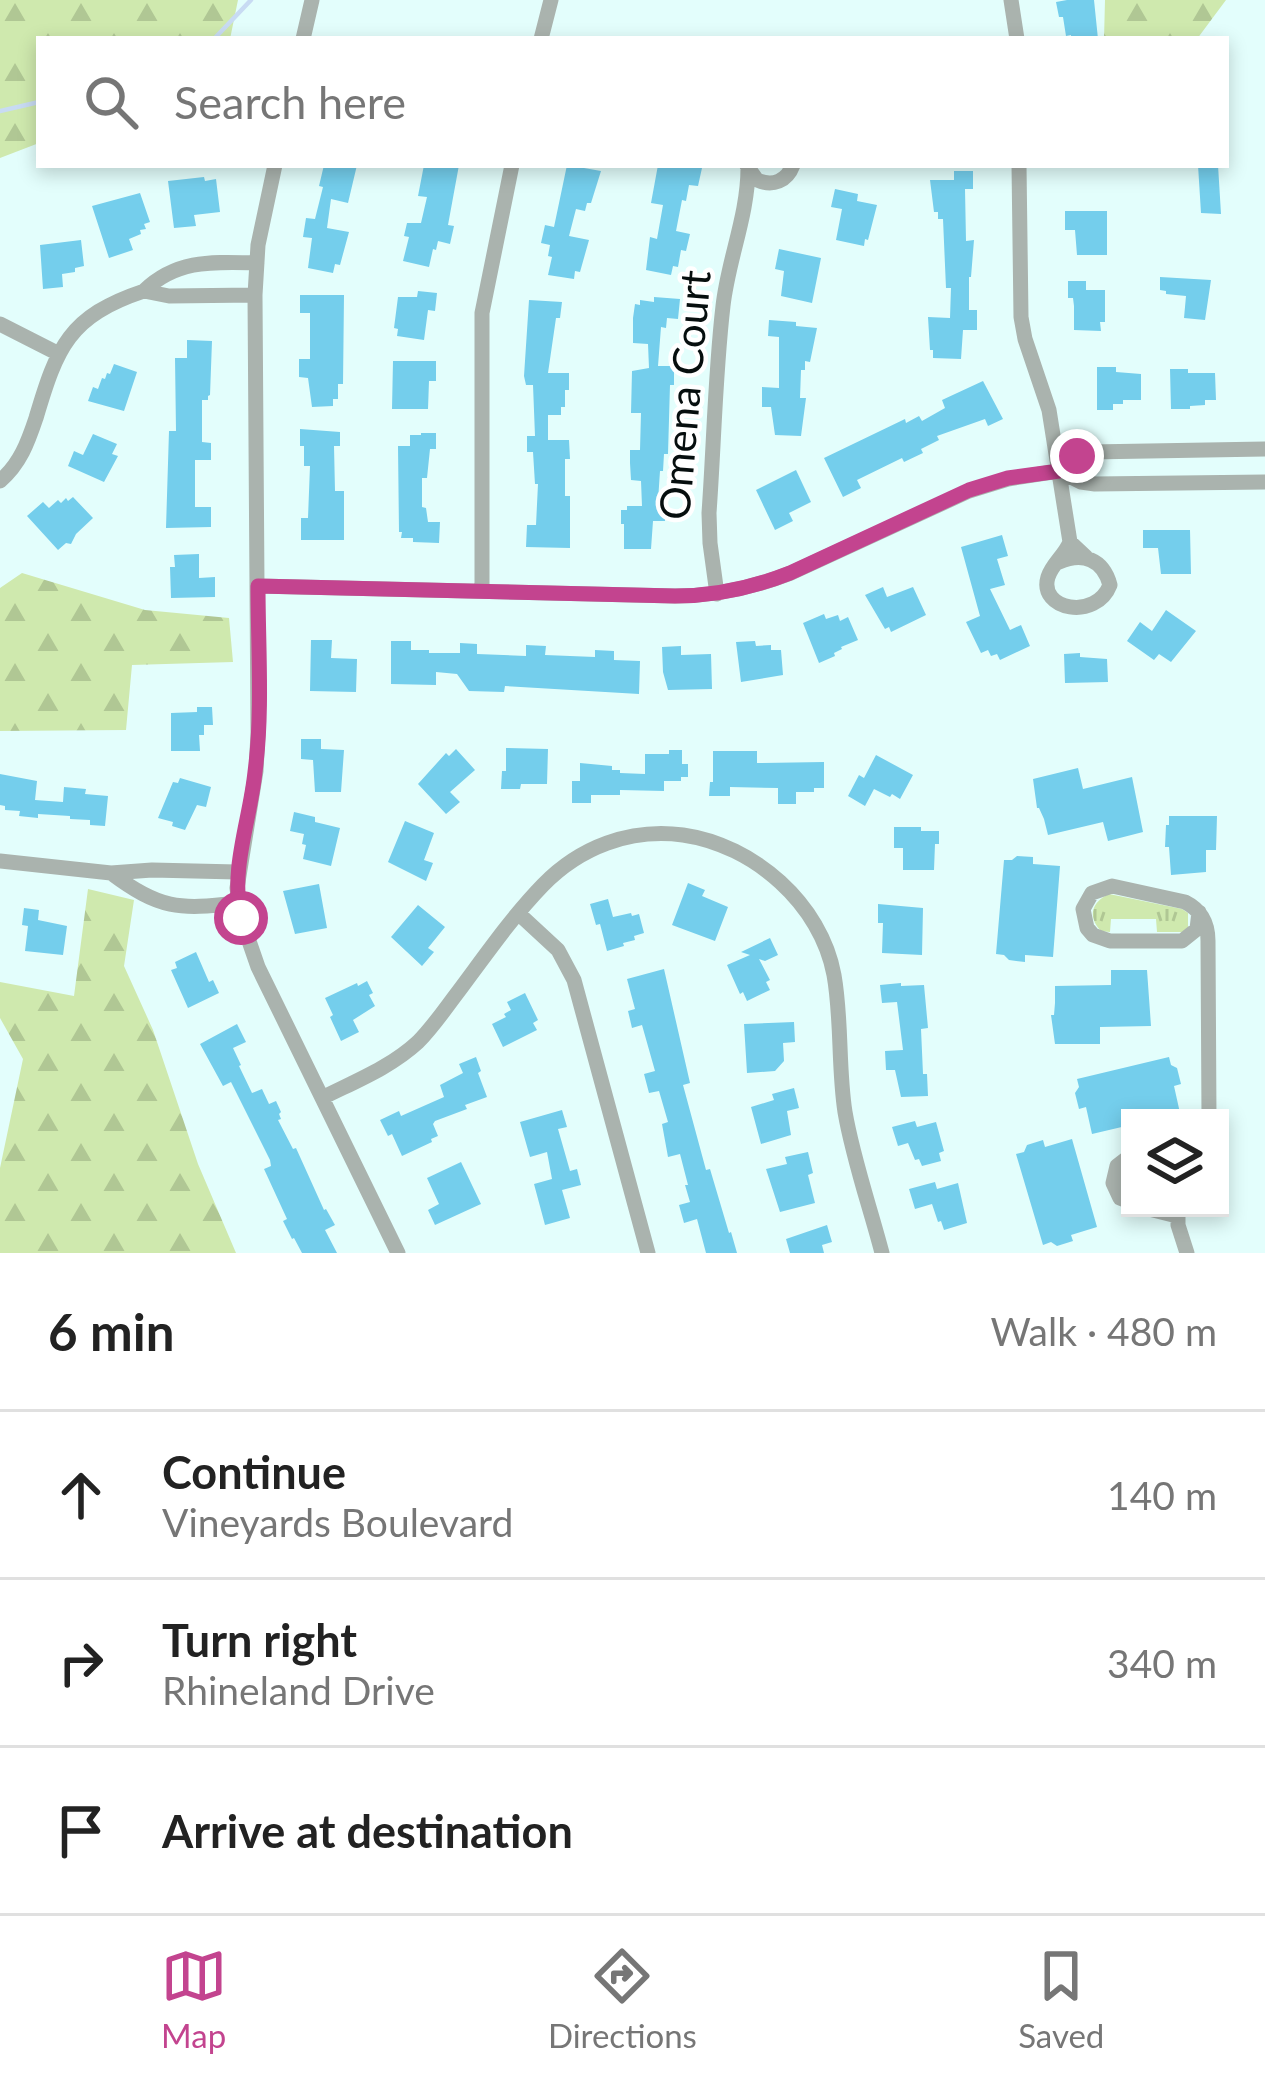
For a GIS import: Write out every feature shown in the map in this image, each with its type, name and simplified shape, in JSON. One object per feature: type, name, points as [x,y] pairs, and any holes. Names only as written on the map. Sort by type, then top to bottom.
[{"type":"street","points":[[304,36],[312,0]]},
{"type":"street","points":[[542,36],[550,0]]},
{"type":"street","points":[[1012,0],[1017,36]]},
{"type":"street","points":[[274,168],[255,296],[258,733],[256,771],[237,872],[237,903],[258,967],[398,1253]]},
{"type":"street","points":[[482,591],[482,313],[511,168]]},
{"type":"street","name":"Omena Court","points":[[716,594],[710,513],[723,306],[746,202],[748,168]]},
{"type":"street","name":"Omena Court","points":[[749,168],[758,180],[772,184]]},
{"type":"street","points":[[746,202],[786,178],[791,168]]},
{"type":"street","points":[[1019,168],[1022,317],[1049,410],[1070,542],[1048,576],[1047,586],[1051,597],[1069,606],[1092,606],[1102,601],[1110,585],[1106,571],[1070,542]]},
{"type":"street","points":[[0,482],[23,454],[57,353],[82,322],[180,268],[257,263]]},
{"type":"street","points":[[144,291],[169,296],[255,296]]},
{"type":"street","points":[[0,324],[57,353]]},
{"type":"street","points":[[258,586],[716,594],[761,585],[989,483],[1059,471],[1090,452],[1265,449]]},
{"type":"street","points":[[1059,471],[1095,484],[1265,482]]},
{"type":"street","points":[[1059,562],[1086,557]]},
{"type":"street","points":[[323,1097],[386,1066],[416,1044],[518,913],[572,859],[605,843],[649,834],[693,836],[736,851],[770,873],[821,934],[838,1006],[845,1110],[882,1253]]},
{"type":"street","points":[[0,861],[111,873],[237,872]]},
{"type":"street","points":[[111,873],[138,893],[170,905],[237,903]]},
{"type":"street","points":[[1208,941],[1100,940],[1087,928],[1083,909],[1092,893],[1112,886],[1185,902],[1199,912],[1208,928],[1209,1109]]},
{"type":"street","points":[[1182,941],[1197,929],[1199,912]]},
{"type":"street","points":[[518,913],[558,950],[574,980],[648,1253]]},
{"type":"street","points":[[1121,1163],[1113,1184],[1121,1198]]},
{"type":"street","points":[[1179,1217],[1187,1253]]},
{"type":"green space","points":[[0,0],[238,0],[231,36],[36,36],[36,144],[0,158]]},
{"type":"green space","points":[[1105,0],[1226,0],[1199,36],[1104,36]]},
{"type":"green space","points":[[22,573],[145,610],[229,618],[233,662],[132,665],[126,730],[0,731],[0,588]]},
{"type":"green space","points":[[88,889],[134,900],[124,966],[153,1030],[198,1164],[236,1253],[0,1253],[0,1168],[23,1059],[0,1018],[0,982],[74,996]]},
{"type":"green space","points":[[1109,894],[1182,909],[1188,913],[1188,929],[1157,932],[1156,919],[1111,919],[1110,932],[1101,931],[1093,910]]},
{"type":"building","points":[[1094,0],[1098,36],[1066,36],[1056,2]]},
{"type":"building","points":[[323,168],[356,168],[348,203],[331,199],[327,228],[349,232],[340,265],[335,264],[333,273],[308,268],[312,238],[303,237],[306,218],[315,219],[323,187],[319,186]]},
{"type":"building","points":[[423,168],[458,168],[448,225],[454,226],[450,244],[438,241],[429,267],[403,261],[407,223],[421,223],[427,197],[418,196]]},
{"type":"building","points":[[566,168],[601,171],[591,203],[585,211],[576,209],[569,236],[589,240],[574,279],[548,275],[550,245],[541,243],[545,225],[554,227]]},
{"type":"building","points":[[657,168],[702,168],[698,186],[689,185],[686,201],[682,200],[676,231],[690,234],[671,275],[646,270],[650,237],[657,239],[663,205],[651,203]]},
{"type":"building","points":[[1198,168],[1218,168],[1221,214],[1201,213]]},
{"type":"building","points":[[954,171],[973,171],[973,189],[965,189],[966,241],[974,240],[969,310],[977,310],[977,330],[963,330],[961,359],[933,358],[928,317],[950,318],[951,288],[946,288],[943,219],[934,212],[930,180],[954,180]]},
{"type":"building","points":[[204,177],[205,181],[216,179],[220,212],[194,215],[196,226],[174,228],[168,181]]},
{"type":"building","points":[[835,189],[877,205],[864,246],[836,240],[842,209],[831,207]]},
{"type":"building","points":[[140,193],[150,222],[141,234],[129,239],[133,250],[109,258],[92,206]]},
{"type":"building","points":[[1065,211],[1107,211],[1107,255],[1077,255],[1075,230],[1065,230]]},
{"type":"building","points":[[81,240],[84,266],[62,274],[63,287],[43,289],[40,245]]},
{"type":"building","points":[[779,249],[821,258],[812,303],[781,296],[784,271],[775,269]]},
{"type":"building","points":[[1160,277],[1211,280],[1205,320],[1184,318],[1186,296],[1160,290]]},
{"type":"building","points":[[1068,281],[1086,281],[1086,290],[1105,290],[1101,331],[1074,330]]},
{"type":"building","points":[[418,291],[437,293],[435,311],[428,310],[424,340],[397,336],[398,297],[417,297]]},
{"type":"building","points":[[300,295],[344,295],[343,384],[338,384],[333,406],[312,407],[308,378],[299,377],[299,359],[310,359],[310,313],[300,313]]},
{"type":"building","points":[[654,297],[680,299],[678,319],[667,318],[666,328],[661,327],[658,366],[674,366],[668,454],[664,454],[660,471],[658,501],[666,501],[665,521],[653,521],[651,549],[624,549],[621,510],[642,506],[641,481],[631,480],[630,450],[640,450],[641,413],[631,413],[632,371],[649,368],[648,344],[633,343],[633,318],[635,304],[654,302]]},
{"type":"building","points":[[529,300],[562,302],[548,373],[569,373],[569,390],[565,390],[561,415],[548,415],[548,440],[569,440],[565,496],[570,496],[570,548],[526,547],[527,525],[536,525],[538,484],[533,452],[527,452],[527,436],[535,436],[533,385],[526,385],[524,376]]},
{"type":"building","points":[[769,320],[817,328],[810,362],[805,361],[805,370],[801,370],[800,398],[806,398],[801,436],[775,435],[771,407],[762,407],[762,387],[779,388],[779,337],[768,336]]},
{"type":"building","points":[[187,340],[212,341],[210,395],[202,400],[202,442],[211,443],[211,460],[195,460],[195,507],[211,507],[211,527],[166,528],[169,431],[176,431],[175,358],[187,358]]},
{"type":"building","points":[[393,361],[436,361],[436,381],[429,381],[428,409],[392,409]]},
{"type":"building","points":[[114,364],[137,372],[124,411],[88,401],[93,387],[98,389]]},
{"type":"building","points":[[1097,367],[1141,374],[1141,400],[1123,400],[1123,404],[1113,404],[1113,410],[1097,410]]},
{"type":"building","points":[[1170,369],[1215,373],[1216,400],[1190,409],[1171,409]]},
{"type":"building","points":[[983,381],[1003,419],[988,426],[985,419],[937,436],[939,440],[921,449],[923,453],[857,480],[861,488],[843,497],[824,458],[905,419],[906,423],[919,416],[922,421],[945,408],[942,400]]},
{"type":"building","points":[[300,429],[340,432],[340,446],[334,446],[335,491],[344,491],[344,540],[301,540],[301,518],[308,518],[310,466],[304,466]]},
{"type":"building","points":[[436,433],[427,478],[422,478],[422,507],[428,522],[440,522],[439,543],[413,542],[413,538],[401,538],[399,532],[398,446],[410,446],[410,435]]},
{"type":"building","points":[[93,434],[117,444],[112,454],[118,456],[104,482],[68,466],[74,451],[83,455]]},
{"type":"building","points":[[796,470],[811,502],[789,513],[793,521],[775,530],[756,490]]},
{"type":"building","points":[[73,497],[93,518],[71,544],[58,550],[27,516],[43,502],[49,508]]},
{"type":"building","points":[[1143,530],[1190,530],[1191,574],[1161,574],[1158,548],[1143,548]]},
{"type":"building","points":[[1002,535],[1008,556],[997,559],[1005,585],[990,589],[1010,630],[1021,625],[1030,646],[1000,660],[988,650],[981,653],[966,622],[980,616],[961,547]]},
{"type":"building","points":[[199,554],[199,578],[215,577],[215,597],[171,598],[174,555]]},
{"type":"building","points":[[883,587],[887,597],[913,587],[926,615],[891,632],[885,629],[865,595]]},
{"type":"building","points":[[1166,610],[1196,631],[1171,662],[1159,654],[1154,660],[1127,641],[1140,622],[1152,631]]},
{"type":"building","points":[[824,614],[826,619],[838,615],[840,621],[848,617],[858,640],[819,663],[803,623]]},
{"type":"building","points":[[311,640],[332,640],[331,658],[357,659],[356,692],[310,691]]},
{"type":"building","points":[[391,641],[411,641],[411,650],[429,653],[460,653],[460,643],[477,644],[477,654],[526,656],[526,645],[546,646],[545,655],[595,657],[595,650],[614,651],[614,660],[640,661],[639,694],[505,686],[504,692],[469,691],[457,674],[436,672],[436,685],[391,684]]},
{"type":"building","points":[[755,641],[756,646],[781,650],[783,675],[741,682],[736,642]]},
{"type":"building","points":[[681,646],[681,655],[711,654],[712,689],[668,690],[662,647]]},
{"type":"building","points":[[1080,653],[1080,657],[1107,659],[1108,682],[1065,683],[1064,654]]},
{"type":"building","points":[[197,707],[212,707],[213,725],[204,725],[204,735],[199,735],[200,751],[171,751],[171,713],[197,712]]},
{"type":"building","points":[[301,739],[321,739],[321,749],[344,750],[341,792],[315,792],[313,760],[301,759]]},
{"type":"building","points":[[506,748],[548,749],[547,784],[501,789]]},
{"type":"building","points":[[456,749],[475,770],[450,792],[460,802],[446,814],[418,784],[446,753],[449,756]]},
{"type":"building","points":[[669,750],[682,750],[688,777],[664,781],[664,791],[620,790],[620,795],[591,795],[591,803],[572,803],[572,781],[580,781],[580,763],[645,774],[645,754],[669,754]]},
{"type":"building","points":[[713,751],[757,751],[757,763],[824,762],[824,788],[796,792],[796,804],[778,804],[778,788],[730,787],[730,796],[709,796]]},
{"type":"building","points":[[876,755],[913,775],[900,799],[874,789],[865,806],[848,796]]},
{"type":"building","points":[[1078,768],[1083,789],[1132,777],[1143,832],[1108,841],[1103,822],[1048,835],[1037,808],[1033,779]]},
{"type":"building","points":[[0,774],[37,781],[35,800],[63,802],[64,787],[108,796],[105,826],[70,816],[38,814],[38,818],[5,810],[0,805]]},
{"type":"building","points":[[180,778],[211,787],[206,807],[197,805],[185,830],[158,818],[173,782]]},
{"type":"building","points":[[294,812],[340,828],[331,866],[303,859],[304,834],[290,831]]},
{"type":"building","points":[[1169,816],[1217,816],[1216,850],[1206,850],[1206,872],[1171,875],[1169,847],[1165,847]]},
{"type":"building","points":[[405,821],[434,833],[424,860],[433,863],[426,881],[388,862]]},
{"type":"building","points":[[894,827],[939,831],[934,870],[903,870],[903,848],[894,848]]},
{"type":"building","points":[[1033,857],[1033,864],[1060,866],[1053,957],[1025,955],[1025,962],[996,954],[1004,860]]},
{"type":"building","points":[[688,883],[705,890],[702,896],[728,907],[715,941],[672,925]]},
{"type":"building","points":[[319,884],[327,928],[295,934],[283,891]]},
{"type":"building","points":[[608,899],[613,917],[639,914],[644,933],[607,951],[590,904]]},
{"type":"building","points":[[878,904],[923,908],[922,955],[882,953]]},
{"type":"building","points":[[418,905],[445,927],[428,948],[434,952],[422,966],[391,937]]},
{"type":"building","points":[[24,908],[39,910],[38,920],[67,926],[63,955],[25,951]]},
{"type":"building","points":[[770,938],[778,955],[759,959],[770,990],[747,1001],[727,965],[750,955],[741,952]]},
{"type":"building","points":[[196,952],[219,993],[188,1008],[171,970],[177,968],[175,962]]},
{"type":"building","points":[[664,969],[690,1083],[683,1085],[706,1170],[710,1169],[737,1253],[706,1253],[697,1219],[684,1223],[679,1205],[690,1202],[680,1154],[668,1157],[662,1124],[668,1122],[659,1091],[649,1093],[644,1074],[655,1071],[642,1025],[632,1028],[628,1011],[635,1009],[627,979]]},
{"type":"building","points":[[1111,970],[1147,970],[1151,1026],[1100,1027],[1100,1044],[1055,1044],[1051,1015],[1055,986],[1111,985]]},
{"type":"building","points":[[367,981],[375,1006],[353,1020],[359,1032],[341,1041],[325,998]]},
{"type":"building","points":[[880,985],[924,985],[928,1028],[921,1029],[928,1096],[901,1097],[895,1070],[886,1070],[885,1051],[903,1050],[897,1002],[882,1003]]},
{"type":"building","points":[[525,993],[538,1020],[533,1023],[537,1030],[503,1047],[492,1024],[511,1010],[507,1002]]},
{"type":"building","points":[[794,1022],[795,1042],[783,1043],[784,1061],[775,1071],[747,1073],[744,1024]]},
{"type":"building","points":[[237,1024],[246,1042],[233,1048],[239,1066],[252,1093],[262,1089],[269,1104],[276,1101],[281,1112],[278,1120],[335,1225],[325,1230],[337,1253],[302,1253],[292,1239],[264,1169],[271,1166],[270,1160],[231,1082],[223,1086],[200,1044]]},
{"type":"building","points":[[476,1057],[487,1097],[435,1121],[438,1136],[402,1156],[380,1120],[444,1097],[440,1085],[463,1073],[459,1064]]},
{"type":"building","points":[[1169,1057],[1181,1084],[1174,1086],[1179,1109],[1121,1109],[1121,1127],[1092,1134],[1086,1107],[1079,1109],[1077,1079]]},
{"type":"building","points":[[794,1088],[799,1108],[787,1111],[791,1135],[761,1144],[751,1107]]},
{"type":"building","points":[[562,1110],[567,1127],[558,1129],[570,1171],[577,1169],[581,1185],[562,1190],[570,1218],[545,1225],[534,1184],[552,1179],[547,1152],[530,1157],[520,1122]]},
{"type":"building","points":[[915,1121],[917,1127],[936,1122],[944,1151],[939,1153],[941,1161],[922,1166],[908,1143],[898,1146],[892,1127]]},
{"type":"building","points":[[1072,1139],[1097,1227],[1071,1235],[1073,1241],[1043,1245],[1016,1154],[1043,1140],[1045,1147]]},
{"type":"building","points":[[808,1152],[815,1203],[780,1212],[766,1169],[787,1164],[785,1157]]},
{"type":"building","points":[[461,1162],[481,1204],[435,1225],[428,1210],[439,1204],[427,1178]]},
{"type":"building","points":[[935,1182],[937,1189],[958,1183],[967,1223],[944,1230],[932,1204],[915,1209],[909,1189]]},
{"type":"building","points":[[827,1225],[832,1242],[822,1245],[824,1253],[790,1253],[786,1239]]},
{"type":"waterway","points":[[217,36],[251,0]]},
{"type":"waterway","points":[[0,111],[36,103]]},
{"type":"route","points":[[241,918],[237,872],[256,771],[258,733],[258,586],[675,596],[736,591],[790,573],[969,490],[1059,471],[1077,456]]}]
